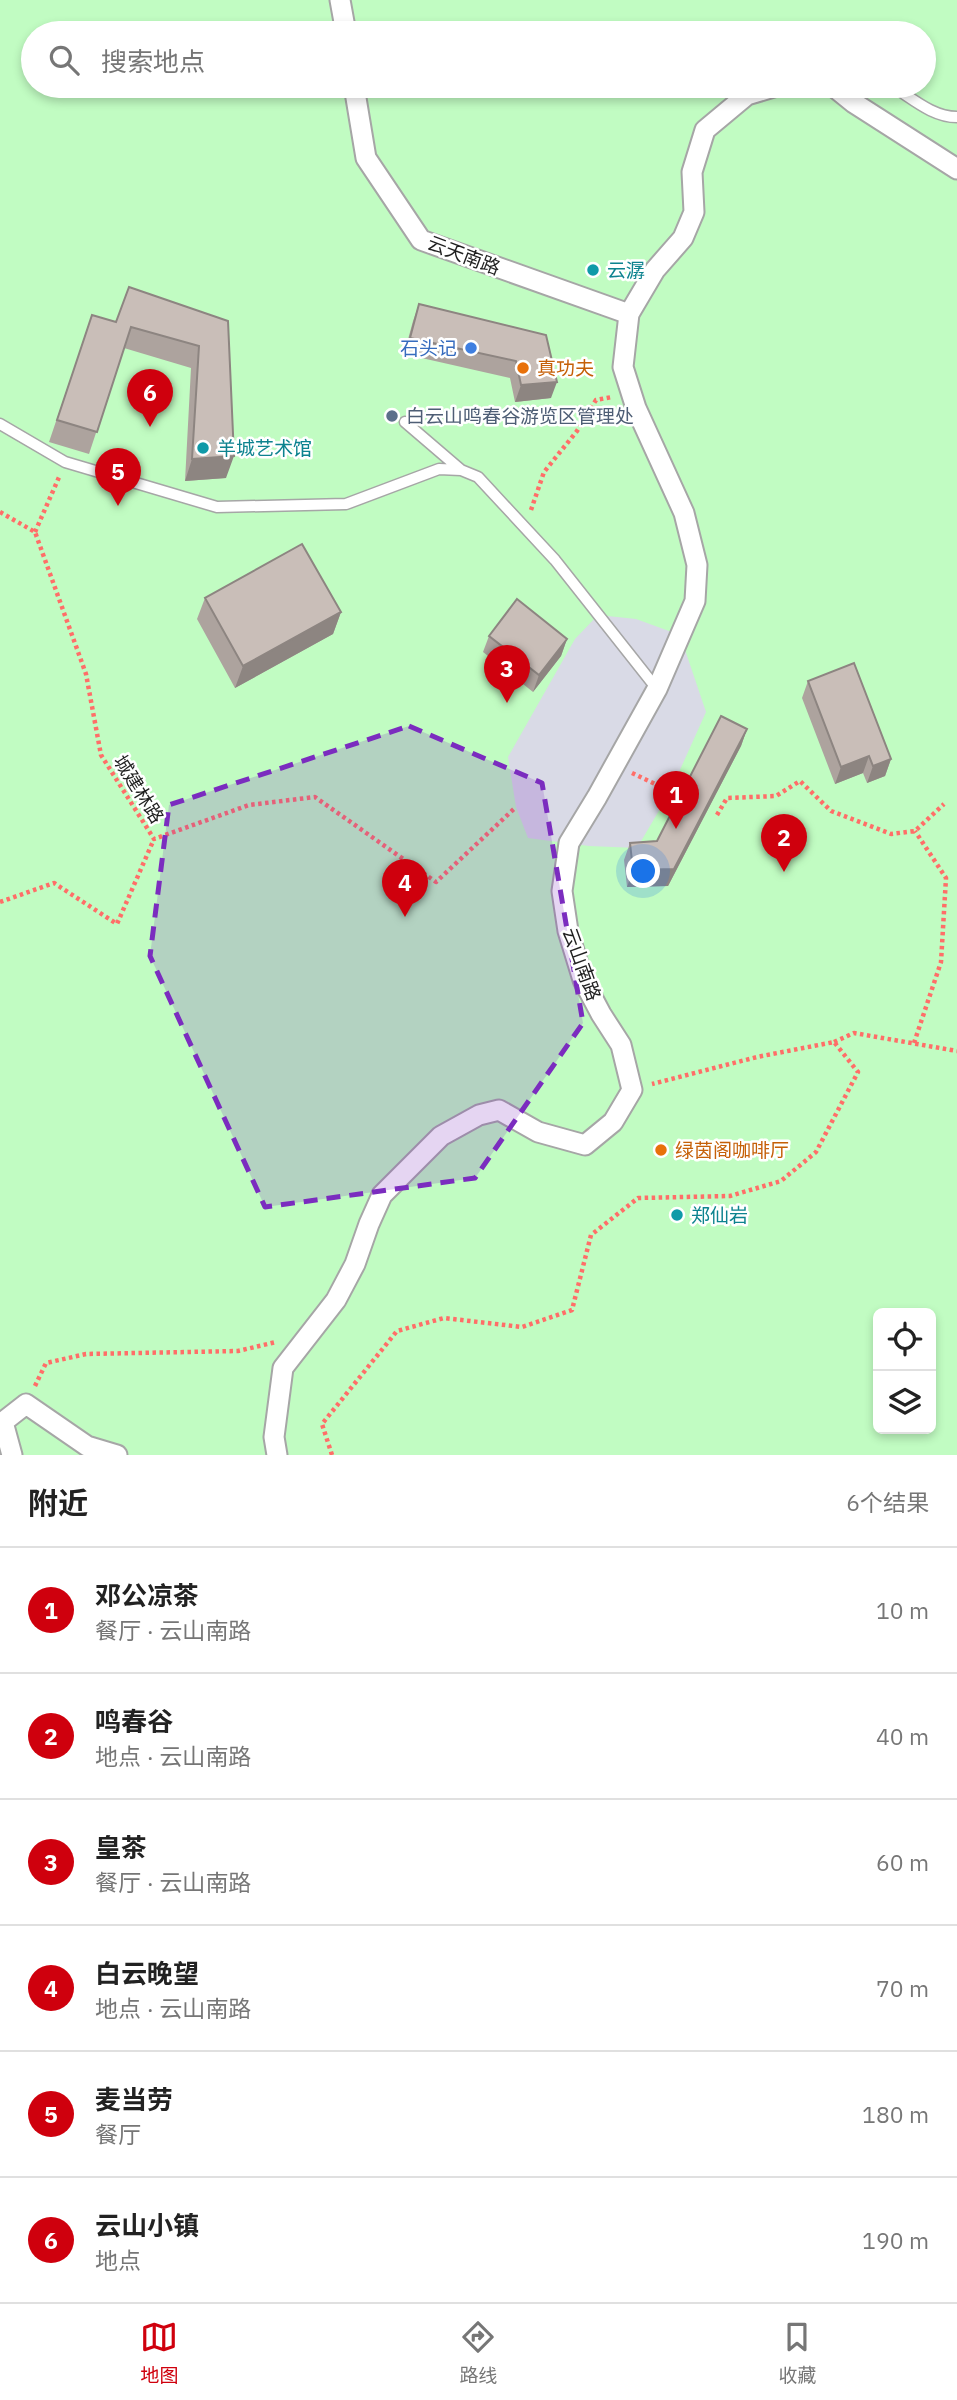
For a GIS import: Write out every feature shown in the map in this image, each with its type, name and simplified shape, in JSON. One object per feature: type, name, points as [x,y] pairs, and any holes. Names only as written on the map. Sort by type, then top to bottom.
[{"type":"street","points":[[341,0],[344,21]]},
{"type":"street","name":"云天南路","points":[[356,98],[366,158],[422,240],[629,314]]},
{"type":"street","points":[[629,314],[655,270],[683,238],[694,212],[692,172],[705,130],[743,98]]},
{"type":"street","points":[[848,98],[957,169]]},
{"type":"street","name":"云山南路","points":[[277,1455],[274,1437],[283,1368],[336,1300],[355,1264],[382,1195],[441,1136],[479,1115],[499,1110],[538,1132],[585,1145],[613,1122],[632,1090],[621,1045],[583,980],[568,931],[562,891],[569,843],[657,688],[695,600],[697,565],[684,513],[631,395],[623,367],[629,314]]},
{"type":"street","points":[[12,1455],[3,1422],[26,1404],[87,1446],[117,1455]]},
{"type":"lane","points":[[910,98],[929,110],[957,117]]},
{"type":"lane","points":[[405,422],[461,470],[478,478],[525,527],[555,560],[657,688]]},
{"type":"lane","points":[[0,424],[65,462],[217,507],[346,504],[439,469],[461,470]]},
{"type":"path","points":[[525,527],[544,472],[577,431],[596,400],[631,395]]},
{"type":"path","points":[[0,512],[36,532],[65,462]]},
{"type":"path","name":"城建林路","points":[[36,532],[86,674],[101,755],[154,839],[249,805],[315,797],[436,882],[516,807]]},
{"type":"path","points":[[615,765],[676,794]]},
{"type":"path","points":[[717,815],[727,798],[776,796],[800,781],[831,811],[891,834],[915,831],[944,804]]},
{"type":"path","points":[[914,1043],[940,962],[946,878],[915,831]]},
{"type":"path","points":[[0,902],[54,883],[117,924],[154,839]]},
{"type":"path","points":[[665,1080],[757,1056],[834,1042],[855,1033],[957,1051]]},
{"type":"path","points":[[331,1455],[322,1424],[397,1331],[444,1318],[522,1327],[572,1310],[591,1235],[638,1198],[730,1196],[781,1181],[790,1174],[816,1152],[858,1072],[834,1042]]},
{"type":"path","points":[[26,1404],[46,1363],[86,1354],[238,1351],[311,1334]]},
{"type":"highlighted area","points":[[409,726],[542,783],[583,1023],[475,1178],[265,1207],[150,956],[169,805]]},
{"type":"green space","points":[[0,0],[957,0],[957,1455],[0,1455]]},
{"type":"shaded area","points":[[598,615],[636,619],[680,635],[706,712],[670,792],[637,848],[589,846],[528,838],[516,807],[508,757],[575,639]]},
{"type":"building","points":[[129,287],[228,321],[234,456],[192,459],[199,346],[131,327],[97,432],[57,420],[92,315],[116,322]]},
{"type":"building","points":[[419,304],[546,335],[557,382],[521,385],[516,361],[410,338]]},
{"type":"building","points":[[302,544],[341,612],[243,666],[205,598]]},
{"type":"building","points":[[517,599],[567,639],[539,675],[489,636]]},
{"type":"building","points":[[854,663],[891,759],[873,766],[869,756],[841,767],[808,681]]},
{"type":"building","points":[[721,716],[747,729],[674,869],[633,870],[630,843],[657,841]]},
{"type":"place","name":"云潺","points":[[593,270]]},
{"type":"place","name":"石头记","points":[[471,348]]},
{"type":"place","name":"真功夫","points":[[523,368]]},
{"type":"place","name":"白云山鸣春谷游览区管理处","points":[[392,416]]},
{"type":"place","name":"云山小镇","points":[[150,427]]},
{"type":"place","name":"羊城艺术馆","points":[[203,448]]},
{"type":"place","name":"麦当劳","points":[[118,506]]},
{"type":"place","name":"皇茶","points":[[507,703]]},
{"type":"place","name":"邓公凉茶","points":[[676,829]]},
{"type":"place","name":"鸣春谷","points":[[784,872]]},
{"type":"place","name":"白云晚望","points":[[405,917]]},
{"type":"place","name":"绿茵阁咖啡厅","points":[[661,1150]]},
{"type":"place","name":"郑仙岩","points":[[677,1215]]}]
